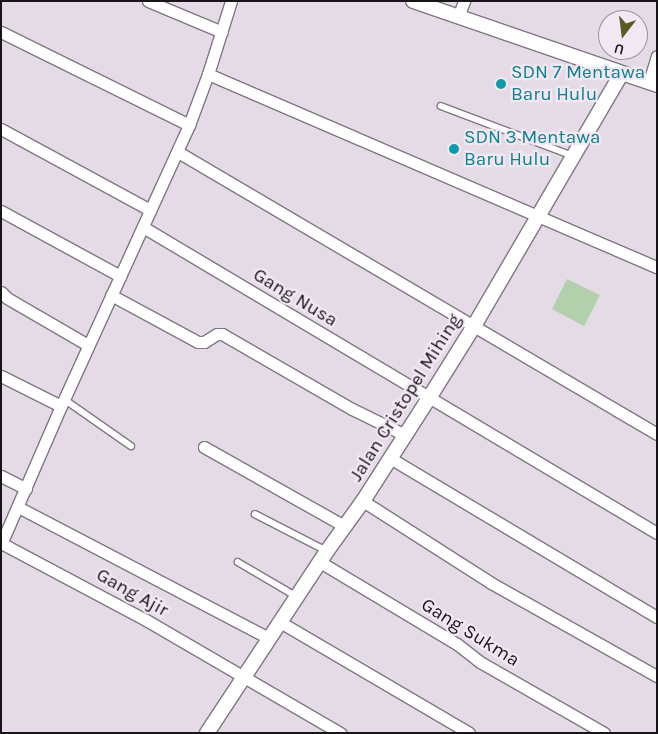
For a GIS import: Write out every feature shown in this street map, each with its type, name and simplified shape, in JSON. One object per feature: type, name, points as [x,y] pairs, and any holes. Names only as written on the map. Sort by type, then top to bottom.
[{"type":"street","points":[[148,1],[222,32]]},
{"type":"street","points":[[1,544],[88,345],[178,152],[208,74],[231,1]]},
{"type":"street","points":[[413,1],[621,74],[653,83],[657,56]]},
{"type":"street","points":[[458,17],[464,1]]},
{"type":"street","points":[[1,32],[189,125]]},
{"type":"street","points":[[208,74],[657,267]]},
{"type":"street","name":"Jalan Cristopel Mihing","points":[[207,733],[296,596],[363,501],[429,398],[474,326],[621,74]]},
{"type":"street","points":[[1,129],[150,210]]},
{"type":"street","points":[[178,152],[657,434]]},
{"type":"street","points":[[1,211],[120,276]]},
{"type":"street","name":"Gang Nusa","points":[[143,227],[657,533]]},
{"type":"street","points":[[1,292],[13,302],[88,345]]},
{"type":"street","points":[[111,295],[198,342],[204,342],[217,334],[222,334],[352,409],[405,435]]},
{"type":"street","points":[[1,376],[62,403]]},
{"type":"street","points":[[204,447],[344,526]]},
{"type":"street","points":[[390,458],[657,617]]},
{"type":"street","points":[[1,476],[26,489]]},
{"type":"street","points":[[363,501],[491,583],[657,676]]},
{"type":"street","points":[[18,507],[269,638]]},
{"type":"street","name":"Gang Ajir","points":[[1,544],[244,676],[340,733]]},
{"type":"street","name":"Gang Sukma","points":[[323,557],[457,644],[480,662],[604,733]]},
{"type":"street","points":[[280,622],[469,733]]},
{"type":"lane","points":[[441,106],[573,156]]},
{"type":"lane","points":[[62,403],[131,446]]},
{"type":"lane","points":[[255,514],[323,557]]},
{"type":"lane","points":[[238,562],[296,596]]},
{"type":"green space","points":[[567,279],[600,295],[584,326],[552,309]]},
{"type":"place","name":"SDN 7 Mentawa Baru Hulu","points":[[501,84]]},
{"type":"place","name":"SDN 3 Mentawa Baru Hulu","points":[[454,149]]}]
